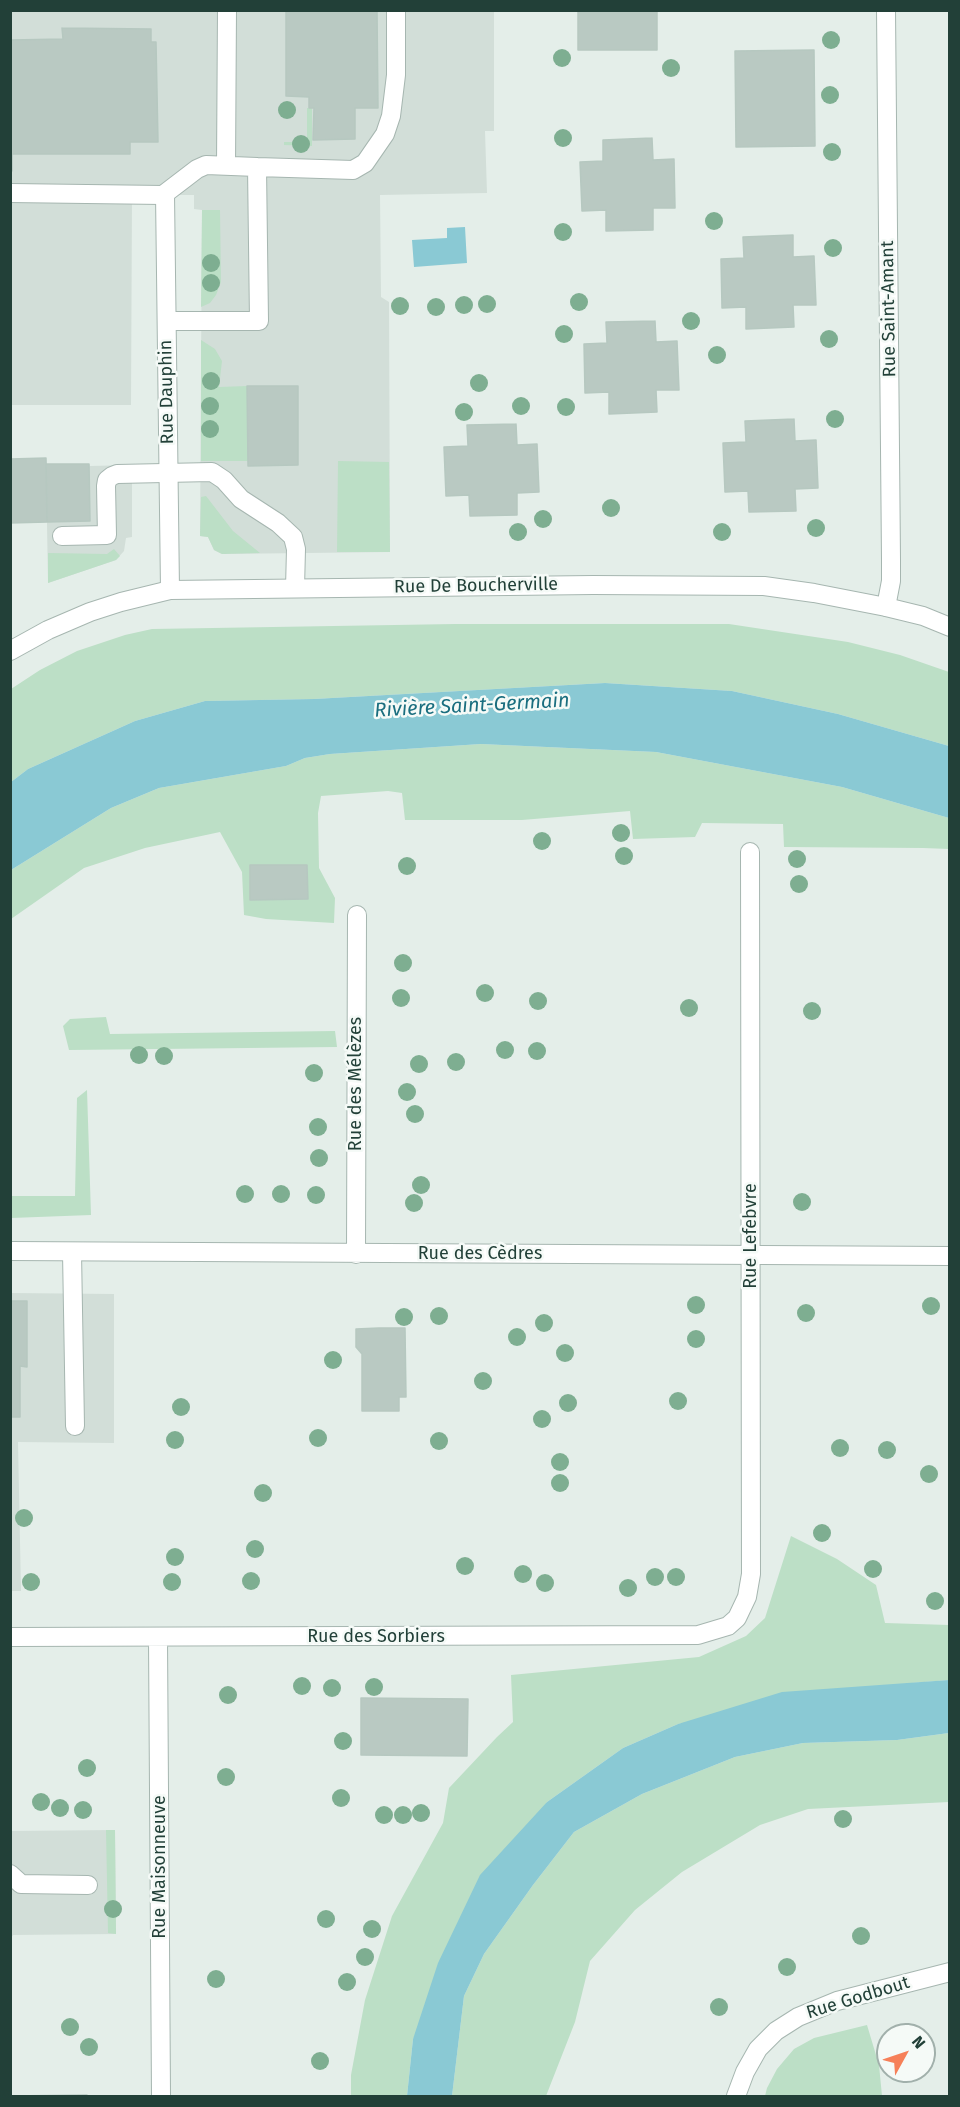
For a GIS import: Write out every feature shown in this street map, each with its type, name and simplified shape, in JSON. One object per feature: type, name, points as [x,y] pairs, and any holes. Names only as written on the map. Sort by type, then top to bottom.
[{"type":"street","points":[[226,166],[227,10]]},
{"type":"street","points":[[10,193],[165,194],[196,169],[206,165],[353,170],[365,163],[385,134],[391,116],[396,75],[396,10]]},
{"type":"street","name":"Rue Saint-Amant","points":[[886,10],[891,559],[890,588],[886,607]]},
{"type":"street","points":[[166,321],[259,321],[257,167]]},
{"type":"street","name":"Rue Dauphin","points":[[165,194],[170,590]]},
{"type":"street","points":[[62,536],[107,535],[98,480],[117,474],[205,472],[218,475],[241,499],[288,531],[293,537],[296,549],[295,588]]},
{"type":"street","name":"Rue De Boucherville","points":[[10,651],[48,630],[90,612],[170,590],[582,585],[764,586],[886,607],[923,616],[950,627]]},
{"type":"street","name":"Rue Lefebvre","points":[[737,1618],[747,1597],[751,1574],[750,852]]},
{"type":"street","name":"Rue des Mélèzes","points":[[356,1254],[357,915]]},
{"type":"street","name":"Rue des Cèdres","points":[[10,1251],[950,1256]]},
{"type":"street","points":[[72,1252],[75,1426]]},
{"type":"street","name":"Rue des Sorbiers","points":[[10,1637],[698,1635],[728,1626],[737,1618]]},
{"type":"street","name":"Rue Maisonneuve","points":[[158,1638],[161,2097]]},
{"type":"street","points":[[10,1874],[21,1884],[88,1885]]},
{"type":"street","name":"Rue Godbout","points":[[736,2097],[745,2072],[758,2049],[776,2031],[798,2017],[837,2001],[950,1972]]},
{"type":"shaded area","points":[[11,11],[494,11],[494,131],[485,131],[487,193],[380,195],[381,297],[389,302],[390,552],[222,554],[214,550],[208,537],[200,536],[202,210],[194,209],[194,195],[132,195],[131,405],[11,405]]},
{"type":"shaded area","points":[[46,464],[132,465],[132,537],[126,538],[124,551],[116,560],[48,583]]},
{"type":"shaded area","points":[[11,1293],[114,1294],[114,1443],[18,1442],[21,1591],[11,1591]]},
{"type":"shaded area","points":[[115,1830],[116,1934],[13,1935],[11,1938],[11,1831]]},
{"type":"green space","points":[[307,108],[312,108],[312,146],[284,145],[284,142],[307,142]]},
{"type":"green space","points":[[202,210],[220,210],[221,282],[210,303],[201,307]]},
{"type":"green space","points":[[201,340],[215,349],[222,361],[219,387],[247,386],[248,461],[201,461]]},
{"type":"green space","points":[[338,461],[389,462],[390,552],[337,552]]},
{"type":"green space","points":[[206,496],[233,531],[260,553],[222,554],[214,550],[208,537],[200,536],[201,497]]},
{"type":"green space","points":[[114,549],[120,556],[116,560],[48,583],[48,553],[107,554]]},
{"type":"green space","points":[[455,624],[729,624],[848,642],[900,655],[949,672],[949,746],[838,714],[732,691],[605,683],[314,699],[205,701],[135,721],[28,769],[11,782],[11,689],[40,670],[77,651],[125,635],[152,629]]},
{"type":"green space","points":[[481,744],[656,752],[842,787],[949,818],[949,849],[784,847],[783,824],[702,823],[695,837],[633,839],[630,811],[522,820],[405,820],[402,793],[388,791],[321,796],[318,813],[319,868],[335,898],[334,923],[266,919],[244,915],[242,872],[220,832],[145,848],[84,868],[11,919],[11,870],[111,808],[159,788],[286,766],[305,758],[330,754]],"holes":[[[307,865],[308,899],[250,900]]]},
{"type":"green space","points":[[106,1017],[110,1034],[335,1031],[337,1047],[69,1050],[63,1026],[70,1019]]},
{"type":"green space","points":[[87,1090],[91,1215],[11,1218],[11,1196],[75,1196],[77,1098]]},
{"type":"green space","points":[[791,1536],[837,1559],[876,1585],[885,1623],[949,1625],[949,1680],[912,1683],[678,1724],[623,1748],[547,1802],[413,2039],[407,2096],[351,2096],[351,2075],[365,2000],[392,1916],[443,1823],[449,1788],[513,1722],[511,1675],[699,1657],[746,1636],[765,1618]]},
{"type":"green space","points":[[949,1733],[949,1802],[808,1809],[760,1825],[682,1872],[635,1910],[590,1961],[575,2022],[546,2096],[452,2096],[464,1996],[484,1954],[574,1832],[642,1794],[735,1757],[803,1743],[897,1740]]},
{"type":"green space","points":[[106,1830],[115,1830],[116,1934],[108,1933]]},
{"type":"green space","points":[[867,2025],[876,2055],[876,2083],[881,2083],[882,2096],[765,2096],[777,2069],[794,2049],[814,2038]]},
{"type":"water","points":[[465,227],[467,263],[414,267],[412,240],[447,238],[447,228]]},
{"type":"water","name":"Rivière Saint-Germain","points":[[605,683],[732,691],[838,714],[949,746],[949,818],[842,787],[656,752],[481,744],[330,754],[305,758],[286,766],[159,788],[111,808],[11,870],[11,782],[28,769],[135,721],[205,701],[314,699]]},
{"type":"water","points":[[949,1680],[949,1733],[897,1740],[803,1743],[735,1757],[642,1794],[574,1832],[484,1954],[464,1996],[452,2096],[407,2096],[413,2039],[438,1963],[480,1875],[547,1802],[623,1748],[678,1724],[782,1692]]},
{"type":"building","points":[[286,10],[377,10],[378,108],[355,108],[355,139],[313,140],[314,108],[309,108],[309,97],[286,96]]},
{"type":"building","points":[[578,10],[657,10],[657,50],[578,50]]},
{"type":"building","points":[[62,28],[151,29],[151,42],[156,42],[158,142],[130,142],[130,154],[12,154],[12,171],[10,171],[11,40],[63,39]]},
{"type":"building","points":[[814,50],[815,146],[736,147],[735,51]]},
{"type":"building","points":[[652,138],[653,160],[674,159],[675,208],[653,208],[653,230],[606,231],[606,210],[582,211],[580,162],[603,161],[603,140]]},
{"type":"building","points":[[793,235],[793,257],[814,256],[816,305],[793,305],[794,327],[746,329],[746,307],[722,308],[721,259],[744,258],[743,237]]},
{"type":"building","points":[[655,321],[656,342],[677,341],[679,390],[656,390],[657,412],[609,414],[609,392],[585,393],[584,344],[607,343],[606,322]]},
{"type":"building","points":[[247,386],[298,386],[298,465],[248,466]]},
{"type":"building","points":[[794,419],[795,441],[816,440],[818,488],[795,489],[796,511],[749,512],[748,491],[725,492],[723,443],[746,442],[745,421]]},
{"type":"building","points":[[516,424],[517,445],[537,444],[539,492],[517,493],[517,515],[470,516],[469,495],[446,496],[444,447],[468,446],[467,425]]},
{"type":"building","points":[[46,458],[47,522],[10,523],[10,459]]},
{"type":"building","points":[[46,464],[89,464],[90,521],[47,522]]},
{"type":"building","points":[[250,865],[307,865],[308,899],[250,900]]},
{"type":"building","points":[[10,1301],[27,1301],[27,1367],[20,1366],[20,1417],[10,1417]]},
{"type":"building","points":[[405,1328],[406,1397],[399,1397],[399,1411],[362,1411],[362,1354],[356,1347],[356,1329]]},
{"type":"building","points":[[361,1698],[468,1699],[467,1756],[361,1755]]},
{"type":"building","points":[[87,2095],[87,2096],[10,2096]]}]
